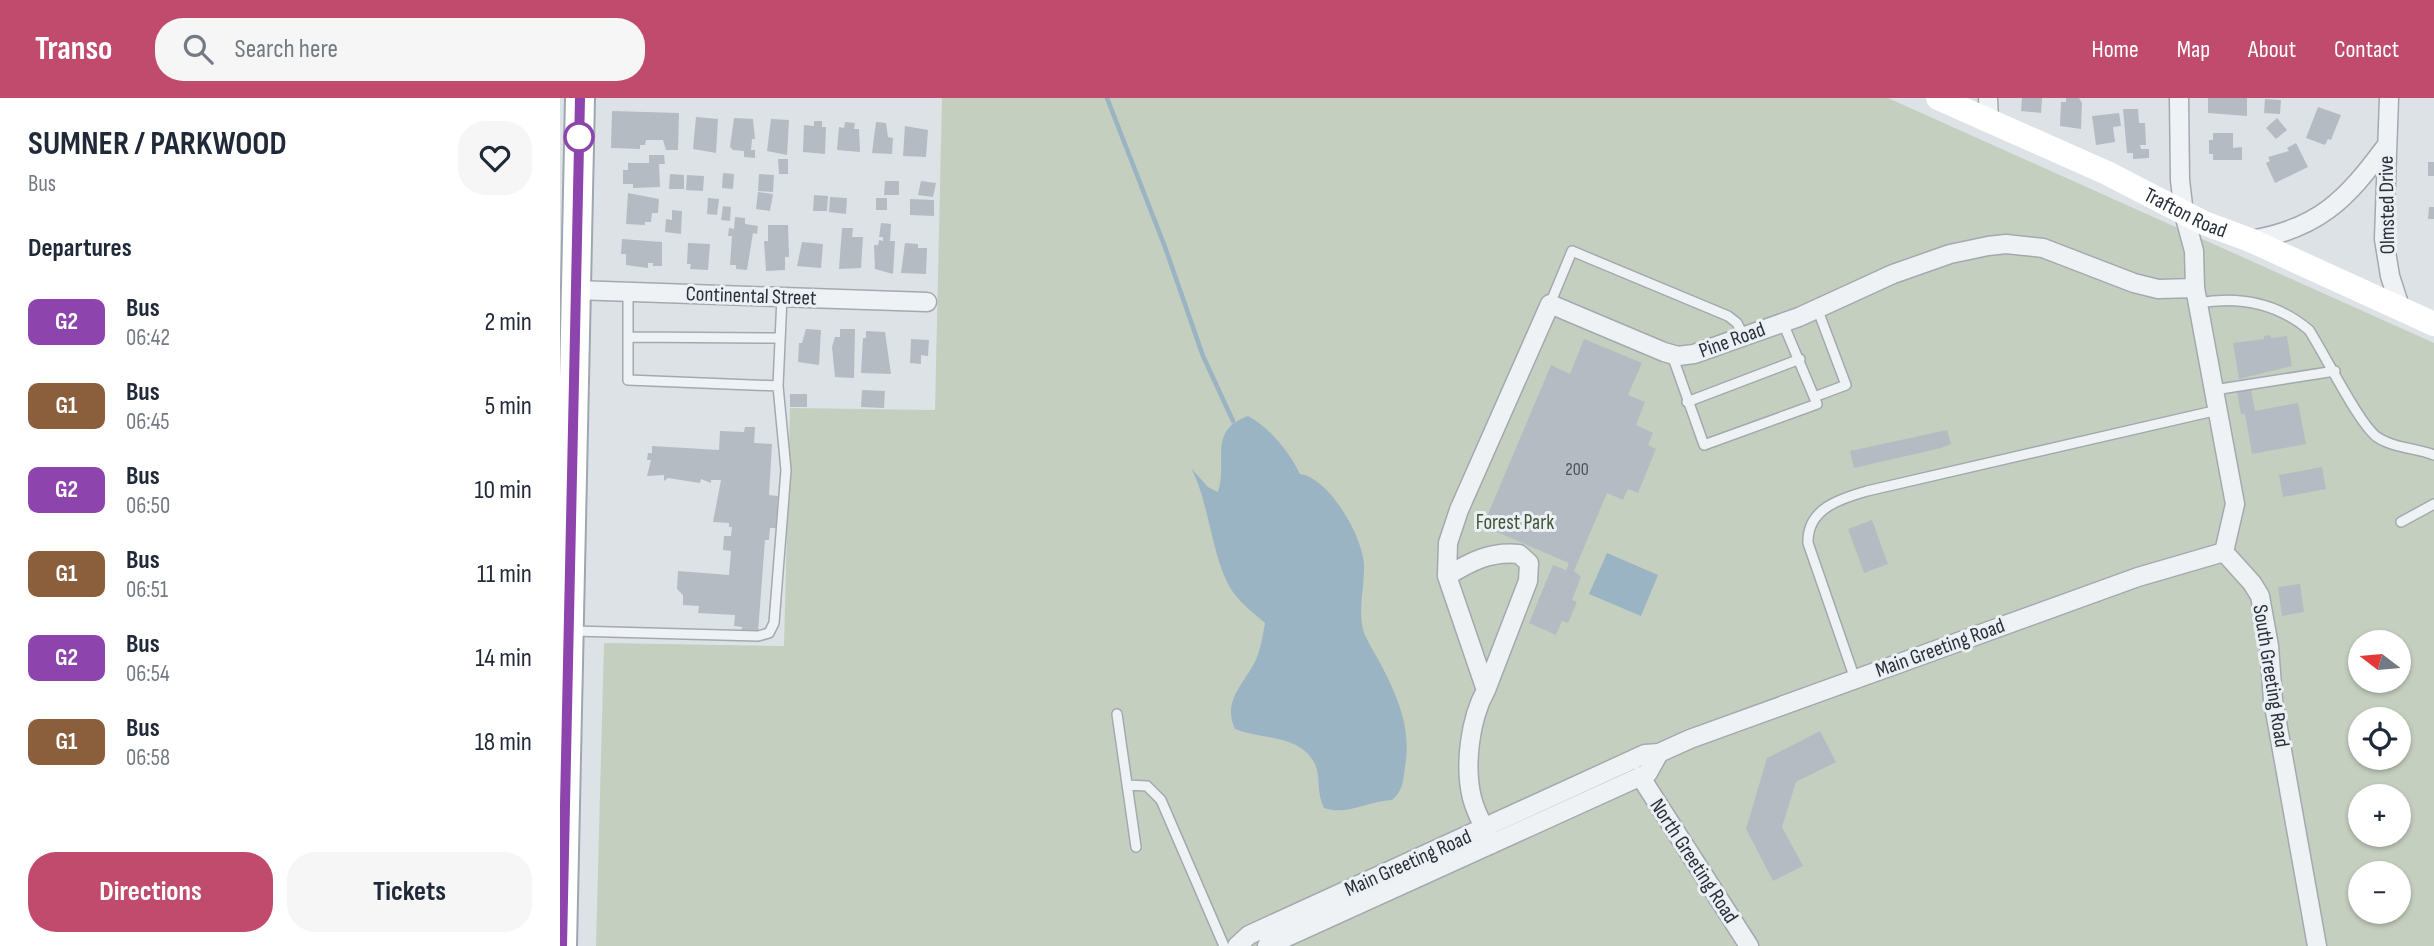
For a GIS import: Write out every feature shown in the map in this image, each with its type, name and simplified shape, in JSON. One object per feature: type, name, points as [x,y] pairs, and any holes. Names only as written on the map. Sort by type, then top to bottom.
[{"type":"main road","points":[[562,946],[564,424],[575,290],[569,209],[580,98]]},
{"type":"street","name":"Trafton Road","points":[[1938,98],[1989,109],[2184,214],[2250,240],[2434,324]]},
{"type":"street","points":[[2179,98],[2180,180],[2184,214],[2194,251],[2196,295],[2235,504],[2224,552]]},
{"type":"street","name":"Olmsted Drive","points":[[2389,98],[2384,239],[2390,276],[2401,310]]},
{"type":"street","points":[[2250,240],[2287,232],[2321,217],[2354,187],[2386,146]]},
{"type":"street","name":"Pine Road","points":[[1550,304],[1672,355],[1694,354],[1783,323],[1950,254],[2006,244],[2043,248],[2111,276],[2158,289],[2196,295]]},
{"type":"street","name":"Continental Street","points":[[575,290],[927,302]]},
{"type":"street","points":[[1486,690],[1447,576],[1448,543],[1459,510],[1550,304]]},
{"type":"street","name":"Main Greeting Road","points":[[1267,946],[1645,754],[1659,753],[2138,577],[2224,552]]},
{"type":"street","name":"South Greeting Road","points":[[2224,552],[2252,583],[2262,606],[2269,646],[2273,700],[2318,946]]},
{"type":"street","points":[[1447,576],[1470,561],[1501,553],[1518,554],[1529,563],[1525,590],[1476,716],[1469,772],[1472,798],[1488,836]]},
{"type":"street","name":"Main Greeting Road","points":[[1237,946],[1250,934],[1640,776],[1652,769],[1659,753]]},
{"type":"street","name":"North Greeting Road","points":[[1640,776],[1749,946]]},
{"type":"lane","points":[[1550,304],[1572,251],[1731,318],[1743,335]]},
{"type":"lane","points":[[628,292],[628,380],[778,386]]},
{"type":"lane","points":[[2196,295],[2235,299],[2287,315],[2309,330],[2360,417],[2375,436],[2394,445],[2434,455]]},
{"type":"lane","points":[[565,644],[638,633],[758,636],[772,629],[786,470],[778,386],[782,297]]},
{"type":"lane","points":[[1814,397],[1846,385],[1817,308]]},
{"type":"lane","points":[[1672,355],[1704,445],[1817,404],[1783,323]]},
{"type":"lane","points":[[629,337],[780,338]]},
{"type":"lane","points":[[1687,402],[1800,359]]},
{"type":"lane","points":[[2214,390],[2335,372]]},
{"type":"lane","points":[[1855,679],[1808,543],[1808,529],[1819,511],[1867,491],[2218,410]]},
{"type":"lane","points":[[2401,522],[2434,504]]},
{"type":"lane","points":[[1117,714],[1136,847]]},
{"type":"lane","points":[[1127,785],[1147,786],[1161,800],[1224,946]]},
{"type":"green space","name":"Forest Park","points":[[942,98],[1888,98],[2434,343],[2434,946],[596,946],[604,643],[784,646],[790,408],[935,410]]},
{"type":"water","points":[[1248,416],[1278,441],[1300,474],[1311,478],[1332,497],[1351,524],[1357,538],[1364,564],[1361,615],[1364,633],[1386,674],[1405,725],[1407,753],[1403,781],[1392,800],[1341,810],[1324,808],[1317,769],[1308,754],[1300,747],[1280,739],[1235,729],[1231,709],[1233,700],[1257,657],[1265,623],[1240,601],[1229,585],[1191,468],[1208,487],[1218,492],[1223,438],[1235,422]]},
{"type":"water","points":[[1607,553],[1658,575],[1641,616],[1589,594]]},
{"type":"building","points":[[2022,98],[2042,98],[2041,113],[2021,111]]},
{"type":"building","points":[[2066,98],[2079,98],[2082,103],[2081,129],[2060,126],[2061,102],[2066,102]]},
{"type":"building","points":[[2208,98],[2247,98],[2247,116],[2208,113]]},
{"type":"building","points":[[2265,99],[2281,100],[2280,114],[2264,113]]},
{"type":"building","points":[[2318,107],[2341,115],[2331,140],[2328,139],[2325,145],[2306,138]]},
{"type":"building","points":[[2123,109],[2138,109],[2139,123],[2145,123],[2146,145],[2140,145],[2141,149],[2149,149],[2149,158],[2133,159],[2133,153],[2127,153]]},
{"type":"building","points":[[612,111],[679,113],[678,150],[666,150],[663,140],[646,140],[645,145],[640,145],[640,149],[611,148]]},
{"type":"building","points":[[2119,113],[2121,126],[2113,127],[2115,142],[2096,145],[2092,116]]},
{"type":"building","points":[[696,117],[718,119],[716,153],[693,149]]},
{"type":"building","points":[[734,118],[753,119],[755,139],[752,139],[751,150],[755,150],[755,158],[744,157],[744,151],[730,147]]},
{"type":"building","points":[[2277,118],[2287,130],[2276,139],[2266,128]]},
{"type":"building","points":[[771,119],[789,120],[787,155],[767,151]]},
{"type":"building","points":[[814,121],[822,121],[822,127],[826,127],[825,154],[803,152],[804,125],[814,126]]},
{"type":"building","points":[[845,122],[855,123],[854,129],[859,129],[860,152],[837,150],[839,127],[844,128]]},
{"type":"building","points":[[876,122],[886,123],[888,137],[893,138],[892,154],[872,153]]},
{"type":"building","points":[[905,126],[928,130],[926,157],[903,156]]},
{"type":"building","points":[[2213,133],[2233,133],[2233,148],[2242,147],[2242,160],[2213,160],[2213,154],[2209,154],[2209,140],[2213,140]]},
{"type":"building","points":[[2296,143],[2308,167],[2275,183],[2266,163],[2270,161],[2268,157],[2289,151],[2287,148]]},
{"type":"building","points":[[649,155],[664,155],[665,164],[659,164],[660,187],[633,188],[633,184],[623,184],[623,170],[628,170],[628,163],[649,163]]},
{"type":"building","points":[[778,159],[788,159],[788,174],[779,174]]},
{"type":"building","points":[[2428,162],[2434,162],[2434,176],[2428,176]]},
{"type":"building","points":[[723,173],[734,174],[733,189],[722,188]]},
{"type":"building","points":[[670,174],[684,175],[684,189],[669,189]]},
{"type":"building","points":[[759,174],[774,175],[773,192],[758,191]]},
{"type":"building","points":[[687,175],[704,176],[703,191],[686,190]]},
{"type":"building","points":[[885,181],[899,181],[899,195],[884,195]]},
{"type":"building","points":[[921,181],[936,183],[933,197],[918,195]]},
{"type":"building","points":[[758,192],[773,194],[770,211],[756,209]]},
{"type":"building","points":[[628,193],[659,199],[658,213],[652,213],[651,222],[645,222],[645,225],[626,224]]},
{"type":"building","points":[[814,195],[828,196],[827,211],[813,211]]},
{"type":"building","points":[[830,197],[847,198],[846,214],[829,212]]},
{"type":"building","points":[[708,198],[719,199],[717,215],[707,214]]},
{"type":"building","points":[[876,198],[887,198],[887,210],[876,210]]},
{"type":"building","points":[[910,199],[934,200],[934,216],[910,215]]},
{"type":"building","points":[[723,206],[731,207],[730,221],[721,220]]},
{"type":"building","points":[[2429,207],[2434,207],[2434,219],[2428,219]]},
{"type":"building","points":[[672,210],[682,211],[681,234],[665,232],[666,219],[672,220]]},
{"type":"building","points":[[735,217],[745,218],[745,224],[758,226],[757,234],[753,233],[747,270],[736,269],[736,265],[730,265],[732,236],[728,236],[729,228],[734,229]]},
{"type":"building","points":[[881,223],[891,224],[890,241],[895,241],[893,274],[875,269],[874,245],[878,245],[879,240],[883,241],[883,237],[879,237]]},
{"type":"building","points":[[768,225],[788,225],[789,257],[785,257],[785,270],[766,271],[764,241],[768,241]]},
{"type":"building","points":[[842,228],[853,228],[852,237],[863,237],[861,268],[839,269]]},
{"type":"building","points":[[622,239],[662,242],[662,266],[653,266],[653,263],[648,263],[648,268],[626,265],[626,254],[621,254]]},
{"type":"building","points":[[802,242],[823,244],[821,268],[797,266]]},
{"type":"building","points":[[688,243],[710,244],[708,270],[690,269],[691,264],[687,264]]},
{"type":"building","points":[[905,243],[927,248],[926,274],[901,273]]},
{"type":"building","points":[[806,329],[821,330],[819,365],[798,362],[799,343],[802,343]]},
{"type":"building","points":[[840,329],[855,329],[854,378],[835,377],[832,347],[835,337],[840,337]]},
{"type":"building","points":[[866,331],[885,332],[891,374],[861,373],[863,338],[866,338]]},
{"type":"building","points":[[2270,335],[2271,338],[2287,336],[2292,366],[2239,379],[2233,343],[2264,339],[2264,336]]},
{"type":"building","points":[[911,339],[929,340],[928,356],[921,355],[921,364],[910,363]]},
{"type":"building","points":[[1584,339],[1642,363],[1628,395],[1645,402],[1636,425],[1653,433],[1648,445],[1656,449],[1638,493],[1628,489],[1623,500],[1607,493],[1574,571],[1581,577],[1572,600],[1577,602],[1568,623],[1562,621],[1556,635],[1529,623],[1553,565],[1566,570],[1569,563],[1483,526],[1551,365],[1570,374]]},
{"type":"building","points":[[862,390],[885,391],[884,408],[861,407]]},
{"type":"building","points":[[2251,390],[2255,411],[2298,403],[2306,444],[2252,454],[2245,414],[2241,414],[2237,392]]},
{"type":"building","points":[[790,394],[807,394],[807,407],[790,407]]},
{"type":"building","points":[[745,427],[755,427],[754,443],[772,444],[769,495],[778,496],[776,528],[770,528],[769,540],[765,540],[758,632],[742,631],[742,627],[734,626],[735,615],[698,613],[699,606],[683,605],[683,595],[677,589],[678,571],[729,575],[731,551],[723,550],[724,536],[731,536],[732,527],[729,527],[729,523],[713,522],[721,480],[711,480],[711,483],[701,479],[700,483],[668,478],[664,481],[664,475],[647,476],[651,460],[647,460],[648,453],[652,453],[652,446],[719,450],[720,431],[744,432]]},
{"type":"building","points":[[1947,430],[1951,444],[1854,468],[1850,451]]},
{"type":"building","points":[[2322,467],[2326,489],[2283,497],[2279,475]]},
{"type":"building","points":[[1872,520],[1888,564],[1864,573],[1848,529]]},
{"type":"building","points":[[2300,584],[2304,612],[2282,616],[2278,587]]},
{"type":"building","points":[[1820,731],[1836,762],[1796,782],[1782,827],[1803,866],[1773,881],[1746,829],[1767,758]]},
{"type":"waterway","points":[[1107,98],[1165,247],[1203,356],[1233,421]]},
{"type":"bus line","name":"G2","points":[[562,946],[580,98]]}]
